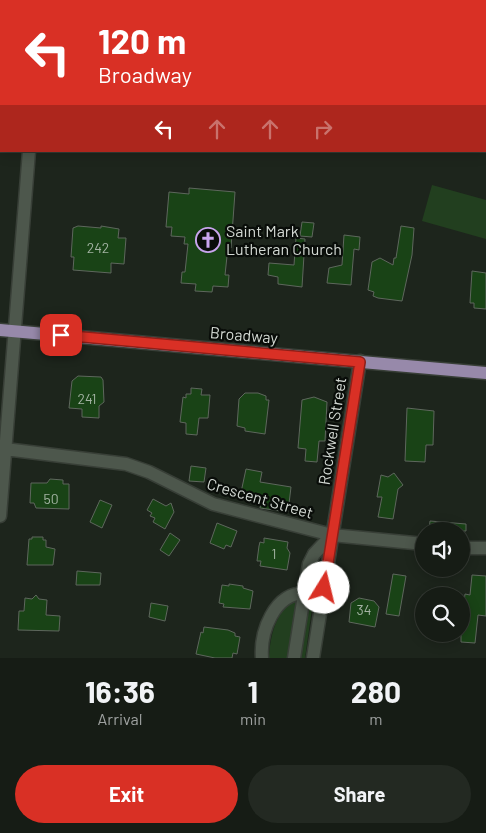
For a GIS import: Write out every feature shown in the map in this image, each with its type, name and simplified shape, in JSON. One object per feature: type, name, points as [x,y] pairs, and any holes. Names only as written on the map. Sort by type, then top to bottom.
[{"type":"main road","name":"Broadway","points":[[0,330],[486,372]]},
{"type":"street","points":[[0,516],[29,152]]},
{"type":"street","name":"Rockwell Street","points":[[313,658],[360,362]]},
{"type":"street","name":"Crescent Street","points":[[5,449],[126,464],[149,472],[213,504],[332,535],[415,543]]},
{"type":"street","points":[[294,658],[312,557],[332,535]]},
{"type":"street","points":[[470,548],[486,548]]},
{"type":"street","points":[[262,658],[263,636],[273,614],[289,595],[305,592]]},
{"type":"green space","points":[[432,185],[486,200],[486,239],[422,221]]},
{"type":"green space","points":[[319,559],[305,658],[300,658],[316,561]]},
{"type":"green space","points":[[295,601],[297,602],[289,658],[269,658],[272,634],[278,618]]},
{"type":"building","name":"Saint Mark Lutheran Church","points":[[189,188],[235,192],[231,248],[228,247],[225,275],[229,275],[228,287],[213,286],[212,292],[195,291],[196,284],[181,283],[182,272],[185,272],[188,244],[184,244],[185,237],[171,236],[172,227],[166,227],[169,192],[189,194]]},
{"type":"building","points":[[302,222],[314,223],[312,237],[300,236]]},
{"type":"building","points":[[78,226],[101,228],[101,226],[119,229],[118,238],[126,238],[124,264],[111,263],[111,273],[73,270],[74,257],[71,257],[73,228]]},
{"type":"building","points":[[401,226],[414,228],[412,255],[402,301],[378,298],[373,296],[374,292],[368,290],[372,262],[380,258],[393,265],[394,258],[396,258]]},
{"type":"building","points":[[344,235],[360,237],[359,250],[354,249],[351,285],[327,283],[329,268],[342,265]]},
{"type":"building","points":[[296,238],[305,239],[302,287],[278,284],[278,277],[268,275],[269,263],[294,265]]},
{"type":"building","points":[[472,271],[486,273],[486,309],[474,308],[474,303],[470,303]]},
{"type":"building","points":[[78,376],[101,377],[103,380],[104,402],[99,406],[99,418],[82,417],[82,409],[69,408],[72,381]]},
{"type":"building","points":[[191,388],[202,389],[201,395],[210,395],[208,418],[199,418],[197,435],[186,434],[186,423],[180,422],[183,397],[186,398],[186,394],[191,394]]},
{"type":"building","points":[[245,393],[258,393],[266,396],[266,400],[269,400],[265,434],[245,431],[245,428],[237,426],[239,399]]},
{"type":"building","points":[[314,397],[327,402],[325,441],[319,441],[317,462],[305,461],[306,449],[298,448],[302,400]]},
{"type":"building","points":[[407,408],[434,411],[433,445],[426,445],[425,462],[405,461]]},
{"type":"building","points":[[191,466],[206,468],[204,482],[189,481]]},
{"type":"building","points":[[246,469],[262,472],[260,482],[291,487],[288,512],[260,508],[261,501],[240,497]]},
{"type":"building","points":[[394,473],[403,485],[398,489],[393,519],[378,517],[382,497],[377,497],[381,475],[388,477]]},
{"type":"building","points":[[50,479],[63,480],[63,484],[69,484],[69,509],[36,508],[34,503],[30,503],[31,483],[47,483]]},
{"type":"building","points":[[153,499],[166,506],[171,503],[174,512],[165,529],[153,522],[155,518],[150,516],[152,513],[147,510]]},
{"type":"building","points":[[100,500],[112,505],[102,528],[90,522]]},
{"type":"building","points":[[217,523],[237,531],[231,547],[226,545],[224,549],[210,543]]},
{"type":"building","points":[[170,533],[180,540],[169,556],[160,550]]},
{"type":"building","points":[[32,537],[43,537],[43,540],[46,540],[46,547],[55,549],[53,565],[27,565],[29,539],[32,539]]},
{"type":"building","points":[[264,538],[288,542],[287,548],[290,553],[287,570],[260,566],[261,561],[257,561],[259,546],[260,542],[264,543]]},
{"type":"building","points":[[77,571],[101,573],[100,585],[76,585]]},
{"type":"building","points":[[393,574],[406,576],[399,616],[386,614]]},
{"type":"building","points":[[472,575],[486,576],[486,616],[478,615],[475,643],[461,642],[470,642]]},
{"type":"building","points":[[229,584],[243,586],[243,588],[253,591],[250,609],[223,607],[224,604],[219,603],[222,585],[229,586]]},
{"type":"building","points":[[36,595],[39,599],[47,600],[46,615],[60,616],[59,631],[18,630],[19,611],[24,611],[25,598],[32,599]]},
{"type":"building","points":[[359,598],[374,601],[379,607],[375,627],[349,622],[351,603]]},
{"type":"building","points":[[151,603],[168,606],[165,621],[149,617]]},
{"type":"building","points":[[204,627],[228,630],[235,633],[235,636],[240,637],[237,654],[233,653],[232,658],[215,658],[196,654]]},
{"type":"place","name":"Saint Mark Lutheran Church","points":[[208,240]]},
{"type":"route","points":[[61,335],[360,362],[324,588]]}]
